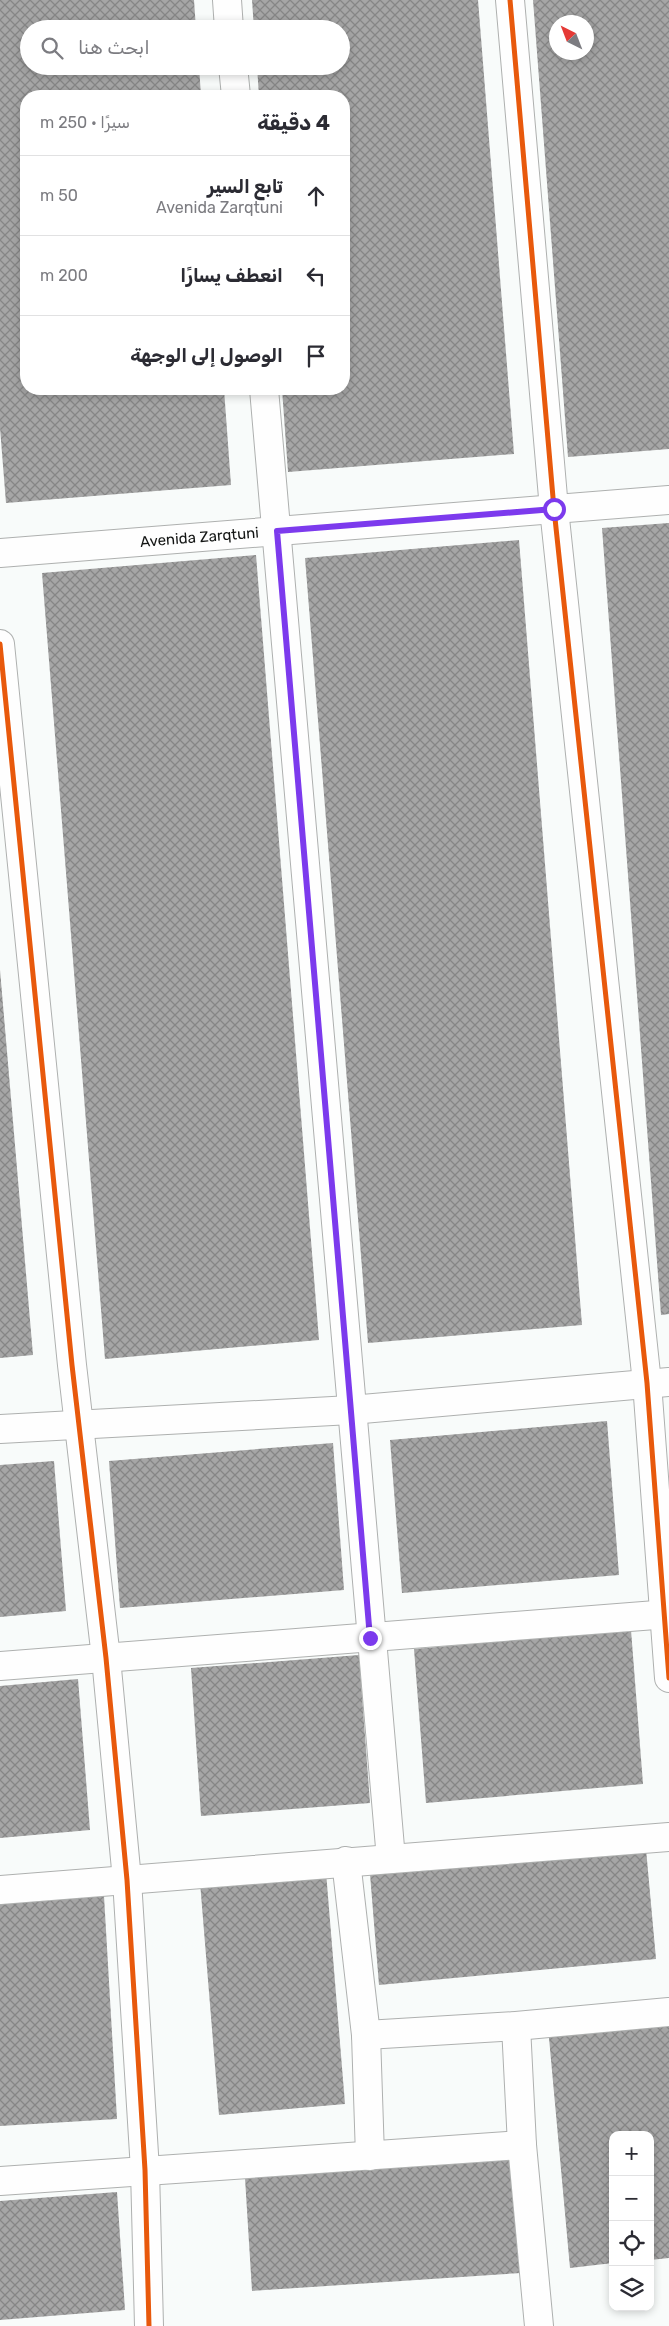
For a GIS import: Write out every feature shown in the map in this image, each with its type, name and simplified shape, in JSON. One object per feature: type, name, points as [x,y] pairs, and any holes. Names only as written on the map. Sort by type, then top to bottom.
[{"type":"street","points":[[226,0],[228,20]]},
{"type":"street","points":[[510,0],[554,509],[658,1383],[669,1678]]},
{"type":"street","points":[[234,75],[235,90]]},
{"type":"street","points":[[265,395],[370,1638],[391,1859]]},
{"type":"street","name":"Avenida Zarqtuni","points":[[0,553],[669,500]]},
{"type":"street","points":[[0,644],[72,1365],[106,1658],[127,1880],[145,2170],[148,2326]]},
{"type":"street","points":[[0,1429],[351,1410],[658,1383]]},
{"type":"street","points":[[0,1666],[666,1615]]},
{"type":"street","points":[[0,1890],[346,1861],[669,1837]]},
{"type":"street","points":[[346,1861],[366,2035],[370,2156]]},
{"type":"street","points":[[366,2035],[516,2026],[669,2012]]},
{"type":"street","points":[[516,2026],[522,2145],[539,2326]]},
{"type":"street","points":[[0,2181],[522,2145]]},
{"type":"building","points":[[0,0],[194,0],[195,20],[20,20],[20,75],[200,75],[201,90],[20,90],[20,395],[224,395],[231,485],[6,503],[0,428]]},
{"type":"building","points":[[252,0],[478,0],[514,454],[288,472],[282,395],[350,395],[350,90],[259,90],[258,75],[350,75],[350,20],[253,20]]},
{"type":"building","points":[[533,0],[669,0],[669,449],[568,457]]},
{"type":"building","points":[[669,523],[669,1314],[661,1315],[602,528]]},
{"type":"building","points":[[519,540],[582,1325],[368,1343],[305,558]]},
{"type":"building","points":[[256,555],[319,1340],[105,1359],[42,573]]},
{"type":"building","points":[[0,970],[33,1355],[0,1358]]},
{"type":"building","points":[[607,1421],[619,1575],[402,1593],[390,1440]]},
{"type":"building","points":[[333,1443],[344,1590],[120,1608],[109,1461]]},
{"type":"building","points":[[54,1461],[66,1611],[0,1617],[0,1465]]},
{"type":"building","points":[[631,1630],[643,1784],[426,1803],[414,1649]]},
{"type":"building","points":[[359,1655],[370,1803],[201,1816],[191,1668]]},
{"type":"building","points":[[78,1679],[90,1830],[0,1838],[0,1686]]},
{"type":"building","points":[[646,1849],[656,1959],[379,1985],[370,1874]]},
{"type":"building","points":[[326,1872],[345,2104],[219,2115],[200,1882]]},
{"type":"building","points":[[104,1896],[117,2119],[0,2126],[0,1903]]},
{"type":"building","points":[[669,2015],[669,2258],[654,2260],[654,2131],[609,2131],[609,2263],[570,2268],[548,2027]]},
{"type":"building","points":[[515,2160],[521,2273],[252,2291],[245,2178]]},
{"type":"building","points":[[117,2192],[125,2310],[0,2320],[0,2201]]},
{"type":"cycle path","points":[[510,0],[554,509],[647,1383],[669,1678]]},
{"type":"cycle path","points":[[0,644],[72,1365],[106,1658],[127,1880],[145,2170],[149,2326]]},
{"type":"route","points":[[370,1638],[277,531],[554,509]]}]
